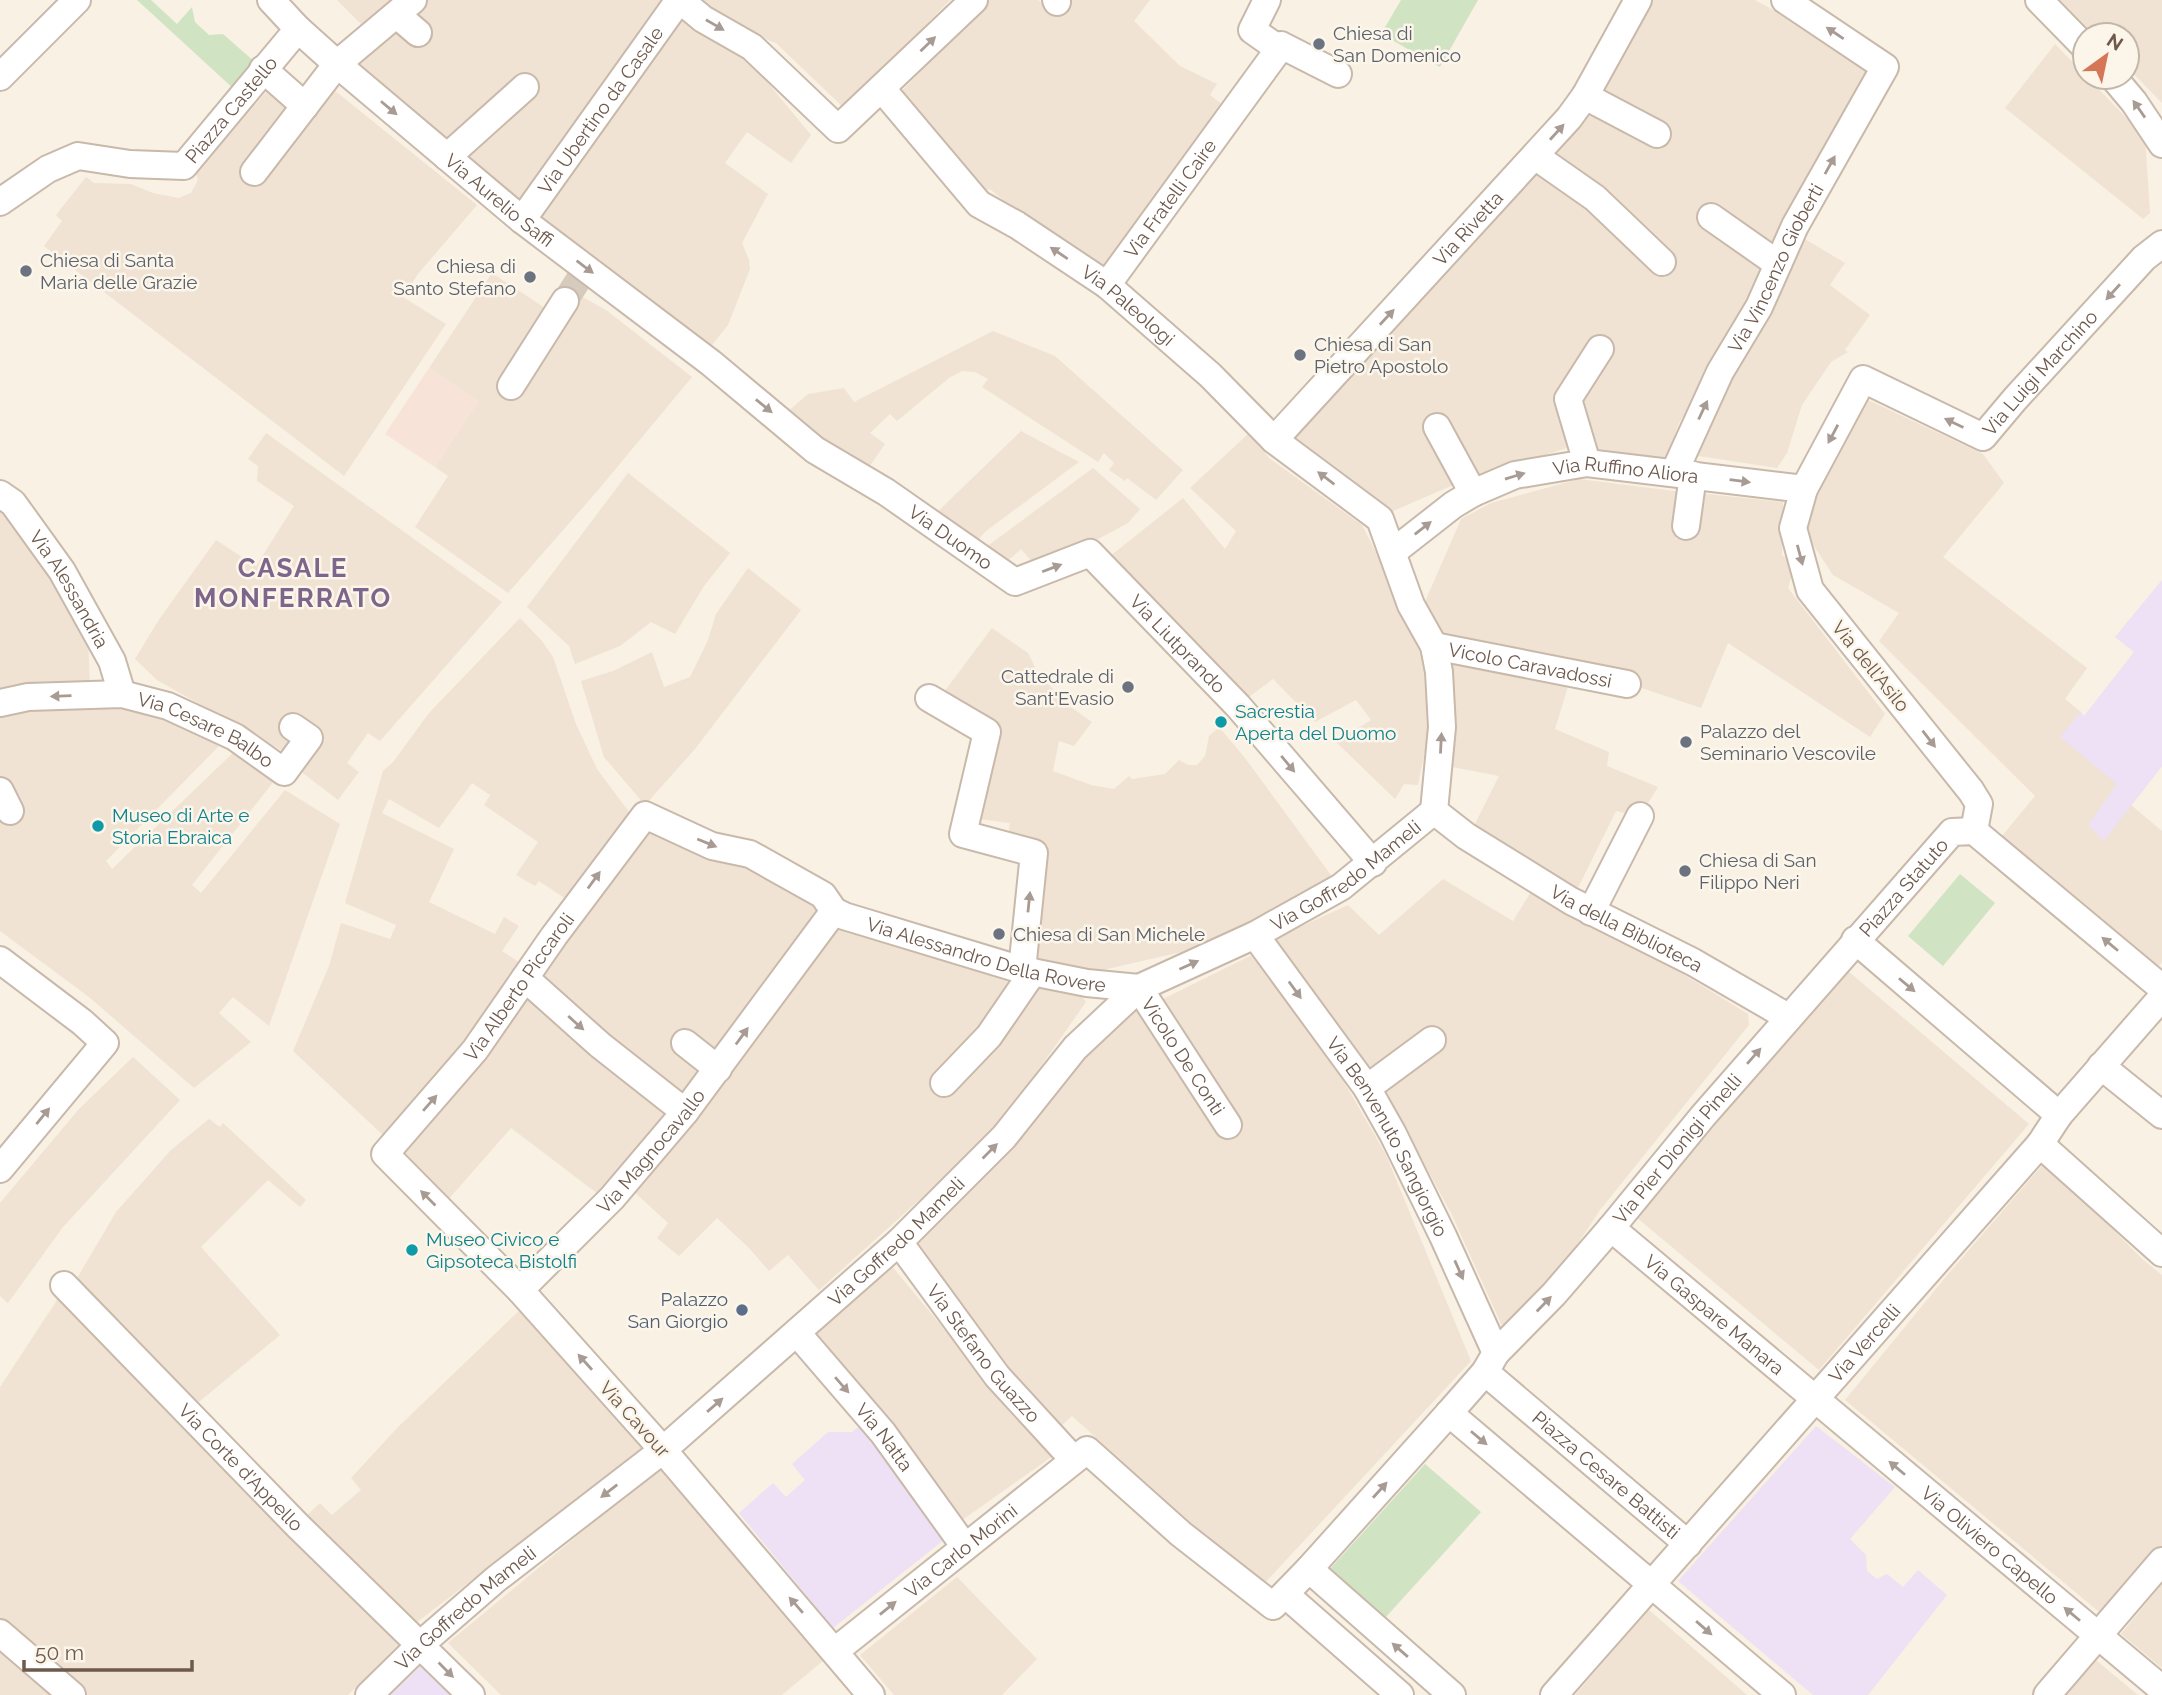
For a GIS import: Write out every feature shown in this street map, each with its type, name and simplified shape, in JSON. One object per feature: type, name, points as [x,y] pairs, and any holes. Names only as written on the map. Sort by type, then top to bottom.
[{"type":"street","points":[[0,77],[77,0]]},
{"type":"street","points":[[271,0],[298,29]]},
{"type":"street","name":"Via Ubertino da Casale","points":[[522,220],[680,0],[703,19],[752,47],[838,129],[881,89]]},
{"type":"street","points":[[881,89],[974,0]]},
{"type":"street","name":"Via Rivetta","points":[[1274,439],[1569,118],[1585,96],[1638,0]]},
{"type":"street","points":[[2039,0],[2071,33]]},
{"type":"street","name":"Via Vincenzo Gioberti","points":[[1686,526],[1684,474],[1720,372],[1759,307],[1796,226],[1885,67],[1788,1]]},
{"type":"street","points":[[254,172],[337,64],[405,7],[418,33]]},
{"type":"street","points":[[1261,11],[1252,30],[1279,49],[1281,45],[1338,74]]},
{"type":"street","name":"Via Aurelio Saffi","points":[[298,29],[522,220],[711,363],[816,450],[887,492]]},
{"type":"street","name":"Piazza Castello","points":[[0,202],[48,169],[78,156],[130,164],[184,166],[298,29]]},
{"type":"street","name":"Via Fratelli Caire","points":[[1107,285],[1279,49]]},
{"type":"street","points":[[263,69],[305,106]]},
{"type":"street","points":[[447,157],[525,87]]},
{"type":"street","name":"Via Paleologi","points":[[881,89],[978,204],[1017,225],[1107,285],[1210,375],[1274,439],[1380,520],[1393,552]]},
{"type":"street","points":[[2125,91],[2162,144]]},
{"type":"street","points":[[1585,96],[1657,134]]},
{"type":"street","points":[[1535,156],[1595,198],[1662,262]]},
{"type":"street","points":[[1711,217],[1778,264]]},
{"type":"street","name":"Via Luigi Marchino","points":[[1863,379],[1983,437],[2134,268],[2162,244]]},
{"type":"street","points":[[511,386],[565,301]]},
{"type":"street","points":[[1587,463],[1568,399],[1600,349]]},
{"type":"street","name":"Via dell'Asilo","points":[[1863,379],[1804,489],[1793,528],[1810,590],[1971,790],[1979,804],[1974,831]]},
{"type":"street","points":[[1437,427],[1463,499]]},
{"type":"street","name":"Via Ruffino Aliora","points":[[1393,552],[1463,499],[1515,475],[1587,463],[1804,489]]},
{"type":"street","name":"Via Duomo","points":[[887,492],[1014,582],[1090,553]]},
{"type":"street","name":"Via Alessandria","points":[[0,494],[13,503],[62,571],[112,661],[122,694]]},
{"type":"street","points":[[1393,552],[1411,606],[1434,646],[1441,727],[1434,811]]},
{"type":"street","name":"Via Liutprando","points":[[1090,553],[1238,706],[1373,863]]},
{"type":"street","name":"Vicolo Caravadossi","points":[[1434,646],[1627,684]]},
{"type":"street","name":"Via Cesare Balbo","points":[[0,703],[28,697],[122,694],[168,706],[235,737],[284,772],[309,738],[293,727]]},
{"type":"street","points":[[929,698],[987,732],[963,834],[1034,853],[1027,971],[989,1035],[944,1083]]},
{"type":"street","name":"Via Goffredo Mameli","points":[[369,1695],[421,1644],[496,1579],[663,1450],[899,1242],[1004,1137],[1075,1048],[1139,988],[1255,935],[1341,887],[1434,811]]},
{"type":"street","name":"Via della Biblioteca","points":[[1434,811],[1466,836],[1591,912],[1693,962],[1788,1017]]},
{"type":"street","name":"Via Alberto Piccaroli","points":[[385,1154],[475,1050],[602,869],[645,815],[712,846],[750,854],[823,895],[834,911]]},
{"type":"street","points":[[1591,912],[1640,816]]},
{"type":"street","name":"Piazza Statuto","points":[[2059,1115],[1855,940],[1952,832],[1974,831],[2162,988]]},
{"type":"street","name":"Via Alessandro Della Rovere","points":[[834,911],[1027,971],[1087,983],[1139,988]]},
{"type":"street","name":"Via Magnocavallo","points":[[520,1290],[612,1198],[685,1112],[834,911]]},
{"type":"street","name":"Via Benvenuto Sangiorgio","points":[[1255,935],[1367,1088],[1393,1134],[1443,1236],[1490,1363]]},
{"type":"street","name":"Via Pier Dionigi Pinelli","points":[[1490,1363],[1611,1228],[1703,1116],[1855,940]]},
{"type":"street","points":[[0,960],[104,1043],[0,1169]]},
{"type":"street","points":[[525,978],[600,1045],[685,1112]]},
{"type":"street","name":"Vicolo De Conti","points":[[1139,988],[1228,1125]]},
{"type":"street","name":"Via Vercelli","points":[[1688,1544],[2040,1144],[2059,1115],[2162,997]]},
{"type":"street","points":[[1367,1088],[1432,1040]]},
{"type":"street","name":"Via Magnocavallo","points":[[685,1042],[718,1069]]},
{"type":"street","points":[[2101,1066],[2162,1115]]},
{"type":"street","points":[[2040,1144],[2162,1253]]},
{"type":"street","name":"Via Cavour","points":[[385,1154],[520,1290],[663,1450],[871,1695]]},
{"type":"street","name":"Via Gaspare Manara","points":[[1611,1228],[1816,1400]]},
{"type":"street","name":"Via Stefano Guazzo","points":[[899,1242],[997,1376],[1080,1455],[1273,1606],[1286,1595]]},
{"type":"street","name":"Via Corte d'Appello","points":[[64,1285],[298,1527],[471,1695]]},
{"type":"street","name":"Via Natta","points":[[797,1333],[883,1433],[965,1547]]},
{"type":"street","points":[[1400,1695],[1286,1595],[1449,1413],[1490,1363]]},
{"type":"street","name":"Piazza Cesare Battisti","points":[[1490,1363],[1688,1544],[1554,1695]]},
{"type":"street","name":"Via Oliviero Capello","points":[[1816,1400],[2162,1689]]},
{"type":"street","points":[[1449,1413],[1782,1695]]},
{"type":"street","name":"Via Carlo Morini","points":[[835,1651],[1080,1455]]},
{"type":"street","points":[[2047,1695],[2162,1561]]},
{"type":"street","points":[[1309,1569],[1452,1695]]},
{"type":"street","points":[[0,1633],[72,1695]]},
{"type":"shaded area","points":[[337,0],[394,0],[364,27]]},
{"type":"shaded area","points":[[425,0],[671,0],[526,205],[459,151],[539,87],[526,73],[450,144],[421,116],[393,97],[350,61]]},
{"type":"shaded area","points":[[690,0],[950,0],[845,109],[776,43],[706,15]]},
{"type":"shaded area","points":[[989,0],[1038,0],[1055,15],[1071,0],[1150,0],[1134,21],[1180,66],[1217,84],[1210,95],[1224,106],[1107,274],[1013,209],[990,189],[979,193],[896,97]]},
{"type":"shaded area","points":[[1646,0],[1755,0],[1797,23],[1876,75],[1833,139],[1776,252],[1704,207],[1700,216],[1767,264],[1679,423],[1666,460],[1593,448],[1588,423],[1573,402],[1608,347],[1592,345],[1569,388],[1556,395],[1573,446],[1473,478],[1443,419],[1429,430],[1460,482],[1391,512],[1294,443],[1287,435],[1589,107],[1622,38]]},
{"type":"shaded area","points":[[2060,0],[2162,0],[2162,103],[2141,81],[2141,21],[2081,21]]},
{"type":"shaded area","points":[[679,8],[744,54],[811,135],[791,163],[747,132],[725,163],[768,194],[742,243],[750,269],[728,325],[708,350],[683,334],[534,212]]},
{"type":"shaded area","points":[[2055,44],[2071,61],[2071,91],[2100,91],[2145,137],[2150,213],[2143,219],[2005,108]]},
{"type":"shaded area","points":[[271,86],[297,110],[254,180],[334,90],[477,205],[418,274],[403,297],[446,324],[344,476],[44,246],[62,221],[56,215],[86,177],[94,183],[131,184],[153,193],[179,198],[191,193],[198,180],[196,174]]},
{"type":"shaded area","points":[[1800,236],[1845,263],[1830,285],[1870,315],[1845,350],[1848,352],[1831,362],[1802,405],[1787,453],[1777,468],[1692,455]]},
{"type":"shaded area","points":[[492,273],[548,310],[568,281],[566,288],[606,310],[692,377],[508,593],[415,527],[448,476],[435,467],[478,401],[429,368]]},
{"type":"shaded area","points":[[993,331],[1055,356],[1183,470],[1156,500],[1127,478],[1125,481],[1109,470],[1114,463],[1104,453],[1098,462],[982,387],[988,379],[975,372],[962,371],[949,378],[897,421],[890,414],[870,433],[885,444],[865,473],[786,413],[808,394],[844,388],[854,402]]},
{"type":"shaded area","points":[[429,368],[479,401],[435,467],[385,434]]},
{"type":"shaded area","points":[[1866,399],[1983,454],[2004,483],[1943,557],[2087,668],[2065,699],[2081,712],[2061,737],[2118,784],[2089,825],[2104,840],[2131,805],[2162,831],[2162,962],[2155,970],[1997,842],[2035,796],[1879,641],[1899,613],[1833,575],[1800,525]]},
{"type":"shaded area","points":[[1021,431],[1079,462],[986,531],[973,545],[930,519]]},
{"type":"shaded area","points":[[1250,432],[1269,458],[1362,525],[1429,656],[1431,691],[1428,736],[1418,785],[1404,784],[1395,799],[1336,742],[1371,720],[1356,700],[1315,722],[1273,679],[1245,700],[1109,557],[1183,498],[1225,549],[1236,531],[1190,488]]},
{"type":"shaded area","points":[[266,433],[502,602],[380,741],[368,733],[347,763],[359,772],[338,800],[295,767],[288,754],[157,680],[135,659],[158,621],[216,540],[256,566],[294,506],[257,481],[258,466],[248,459]]},
{"type":"shaded area","points":[[1093,468],[1140,509],[1128,523],[1089,544],[1033,563],[1021,549],[1003,565],[982,550]]},
{"type":"shaded area","points":[[628,473],[730,553],[704,586],[675,634],[651,622],[620,646],[575,664],[569,646],[527,607]]},
{"type":"shaded area","points":[[1579,479],[1682,492],[1676,539],[1690,539],[1697,493],[1783,502],[1782,555],[1795,564],[1788,588],[1885,714],[1870,737],[1728,643],[1701,708],[1636,686],[1433,635],[1421,611],[1461,519],[1491,503]]},
{"type":"shaded area","points":[[0,503],[58,583],[88,640],[90,683],[0,697]]},
{"type":"shaded area","points":[[748,568],[801,610],[695,749],[645,805],[604,757],[581,681],[613,671],[652,652],[664,687],[690,677],[708,640],[716,614]]},
{"type":"shaded area","points":[[2162,580],[2162,766],[2104,841],[2088,825],[2117,784],[2060,737],[2081,712],[2084,716],[2134,652],[2115,637]]},
{"type":"shaded area","points":[[520,618],[553,657],[576,724],[597,769],[632,816],[569,901],[539,881],[535,886],[516,875],[538,842],[484,805],[490,795],[472,783],[439,828],[389,799],[382,813],[454,849],[429,902],[495,934],[504,917],[519,926],[502,951],[522,964],[504,982],[475,1029],[386,1138],[293,1051],[329,966],[341,923],[390,939],[396,925],[345,903],[383,771],[393,762],[429,713]]},
{"type":"shaded area","points":[[992,628],[1028,653],[1037,671],[1065,703],[1092,722],[1074,746],[1059,741],[1053,771],[1091,785],[1114,789],[1129,776],[1132,779],[1165,774],[1179,760],[1188,765],[1197,765],[1205,756],[1209,736],[1219,727],[1336,882],[1206,945],[1177,953],[1081,975],[1027,959],[1035,862],[1007,842],[1010,823],[971,818],[994,729],[940,697]]},
{"type":"shaded area","points":[[1450,656],[1570,680],[1555,729],[1609,752],[1607,766],[1658,787],[1640,816],[1616,811],[1574,896],[1470,834],[1499,776],[1447,766]]},
{"type":"shaded area","points":[[131,706],[168,719],[220,745],[106,861],[112,869],[238,748],[278,776],[192,885],[201,893],[285,790],[340,824],[269,1026],[233,997],[219,1013],[251,1042],[194,1088],[89,997],[0,931],[0,714],[29,708]]},
{"type":"shaded area","points":[[646,825],[711,860],[753,867],[817,909],[783,963],[680,1095],[535,981]]},
{"type":"shaded area","points":[[1443,879],[1513,921],[1532,890],[1665,963],[1748,1014],[1749,1025],[1600,1210],[1565,1263],[1502,1326],[1452,1215],[1381,1084],[1447,1041],[1435,1033],[1375,1078],[1276,938],[1348,905],[1379,935]]},
{"type":"shaded area","points":[[849,927],[1014,984],[932,1087],[940,1096],[956,1080],[1034,982],[1081,995],[1086,1002],[994,1133],[819,1290],[788,1255],[769,1271],[717,1218],[679,1256],[657,1238],[668,1223],[631,1189],[826,933]]},
{"type":"shaded area","points":[[1252,955],[1339,1073],[1386,1155],[1471,1361],[1262,1586],[1072,1416],[1057,1430],[1039,1414],[911,1244],[1082,1054],[1143,1001],[1155,1003]]},
{"type":"shaded area","points":[[1848,971],[2029,1124],[1819,1370],[1636,1217]]},
{"type":"shaded area","points":[[526,987],[672,1110],[598,1194],[511,1128],[446,1202],[395,1156]]},
{"type":"shaded area","points":[[133,1057],[180,1100],[63,1227],[8,1303],[0,1296],[0,1203],[79,1109]]},
{"type":"shaded area","points":[[209,1119],[220,1127],[223,1123],[306,1200],[300,1207],[268,1180],[201,1247],[280,1335],[194,1406],[73,1285],[116,1212],[171,1150]]},
{"type":"shaded area","points":[[2046,1161],[2142,1259],[2162,1275],[2162,1547],[2104,1616],[1845,1400],[1949,1273]]},
{"type":"shaded area","points":[[890,1264],[979,1371],[1057,1453],[958,1523],[809,1337]]},
{"type":"shaded area","points":[[61,1294],[401,1642],[348,1695],[86,1695],[0,1620],[0,1387]]},
{"type":"shaded area","points":[[521,1309],[644,1448],[412,1626],[301,1521],[320,1503],[332,1515],[361,1490],[351,1478],[398,1427]]},
{"type":"shaded area","points":[[862,1424],[950,1535],[833,1628],[739,1513],[773,1483],[786,1497],[805,1480],[792,1464],[828,1432],[852,1432]]},
{"type":"shaded area","points":[[1816,1426],[1895,1487],[1850,1539],[1866,1555],[1867,1571],[1877,1579],[1887,1574],[1903,1587],[1918,1570],[1947,1595],[1868,1695],[1813,1695],[1678,1581]]},
{"type":"shaded area","points":[[664,1464],[824,1660],[782,1695],[501,1695],[448,1643]]},
{"type":"shaded area","points":[[957,1577],[1037,1659],[1002,1695],[894,1695],[860,1655]]},
{"type":"shaded area","points":[[2162,1584],[2162,1668],[2121,1634]]},
{"type":"shaded area","points":[[1649,1610],[1724,1675],[1747,1695],[1575,1695]]},
{"type":"shaded area","points":[[0,1643],[62,1695],[0,1695]]},
{"type":"shaded area","points":[[2091,1656],[2138,1695],[2056,1695]]},
{"type":"shaded area","points":[[425,1662],[457,1695],[391,1695]]},
{"type":"green space","points":[[137,0],[151,0],[177,24],[192,7],[195,22],[209,35],[223,34],[257,64],[236,91]]},
{"type":"green space","points":[[1401,0],[1478,0],[1440,67],[1381,34]]},
{"type":"green space","points":[[1960,874],[1995,903],[1943,966],[1908,936]]},
{"type":"green space","points":[[1425,1464],[1481,1512],[1385,1618],[1330,1569]]},
{"type":"tunnel","points":[[565,301],[586,268]]},
{"type":"place","name":"Chiesa di San Domenico","points":[[1319,44]]},
{"type":"place","name":"Chiesa di Santa Maria delle Grazie","points":[[26,271]]},
{"type":"place","name":"Chiesa di Santo Stefano","points":[[530,277]]},
{"type":"place","name":"Chiesa di San Pietro Apostolo","points":[[1300,355]]},
{"type":"place","name":"Cattedrale di Sant'Evasio","points":[[1128,687]]},
{"type":"place","name":"Sacrestia Aperta del Duomo","points":[[1221,722]]},
{"type":"place","name":"Palazzo del Seminario Vescovile","points":[[1686,742]]},
{"type":"place","name":"Museo di Arte e Storia Ebraica","points":[[98,826]]},
{"type":"place","name":"Chiesa di San Filippo Neri","points":[[1685,871]]},
{"type":"place","name":"Chiesa di San Michele","points":[[999,934]]},
{"type":"place","name":"Museo Civico e Gipsoteca Bistolfi","points":[[412,1250]]},
{"type":"place","name":"Palazzo San Giorgio","points":[[742,1310]]},
{"type":"district","name":"CASALE MONFERRATO","points":[[293,583]]}]
